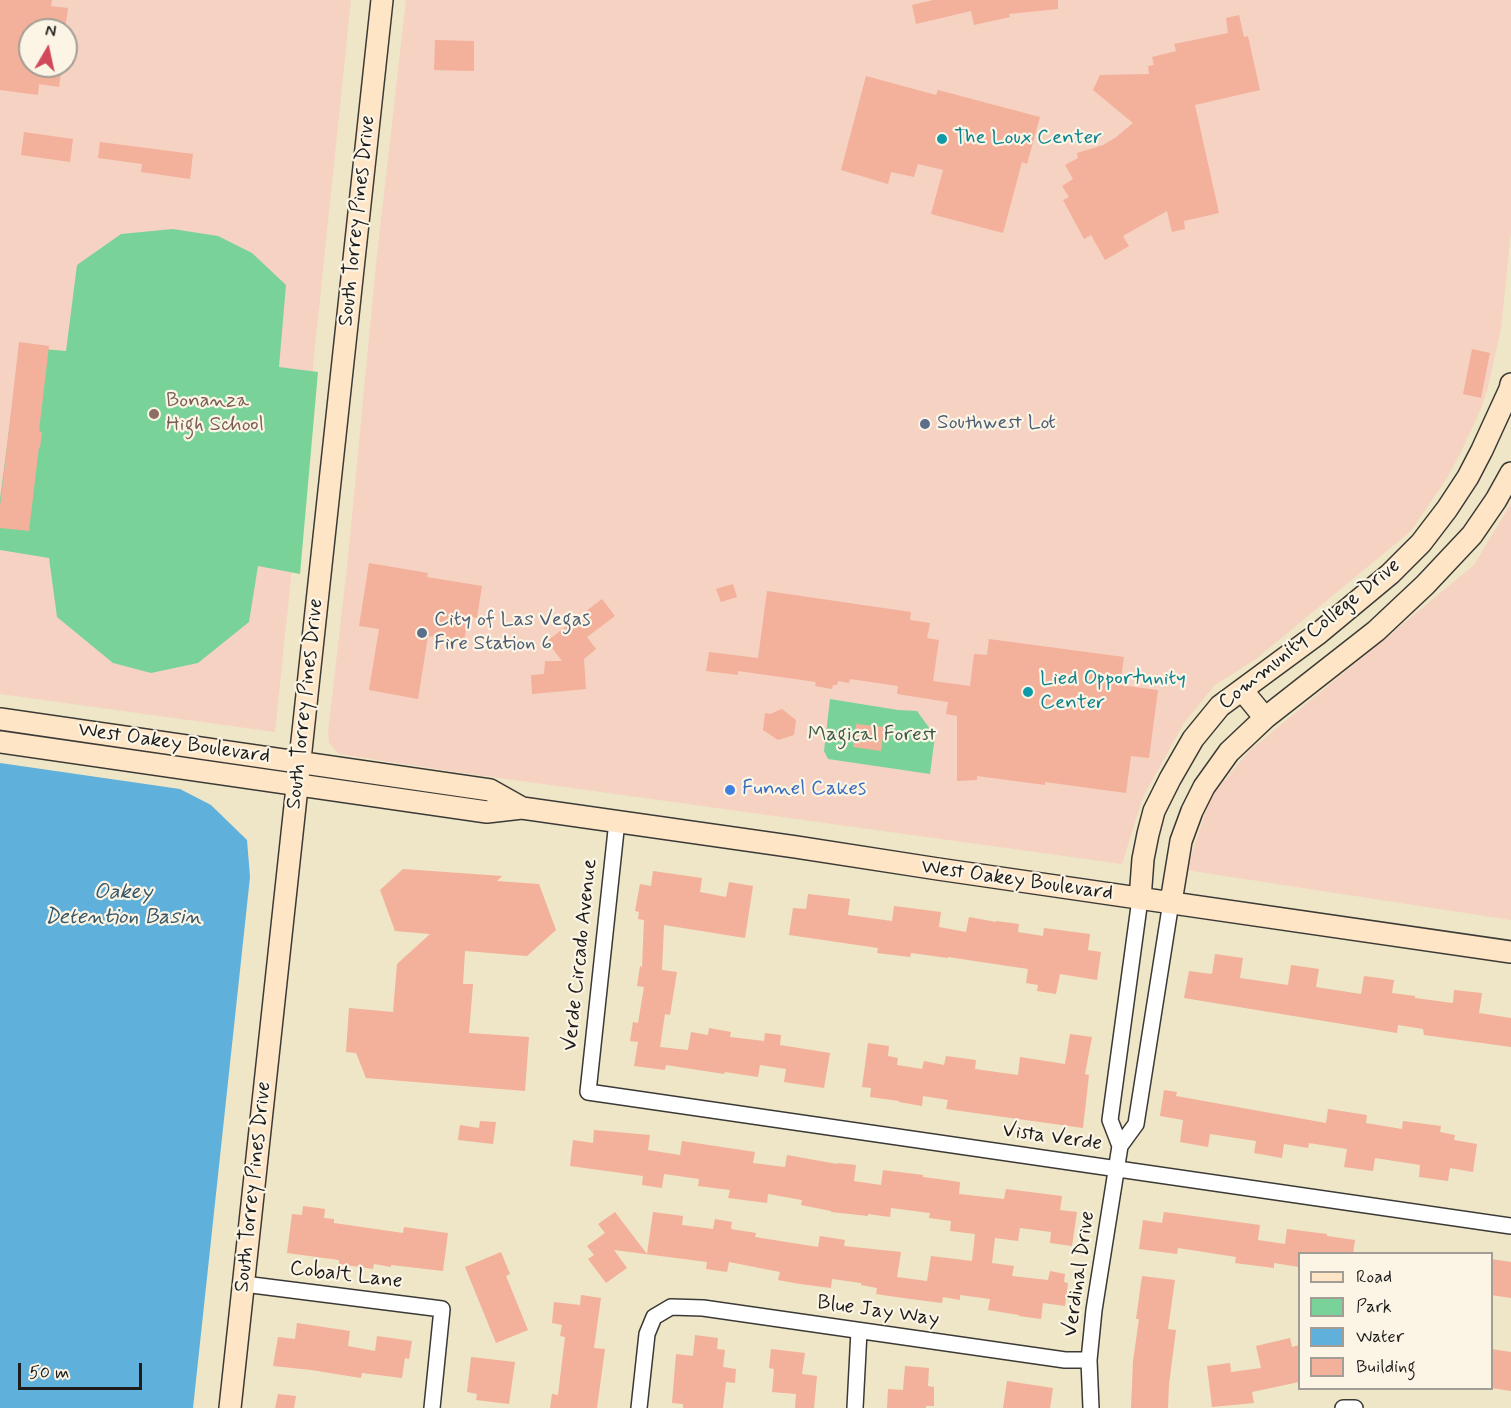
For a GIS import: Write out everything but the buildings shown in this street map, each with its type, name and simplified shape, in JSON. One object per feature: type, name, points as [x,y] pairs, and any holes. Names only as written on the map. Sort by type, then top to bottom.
[{"type":"main road","name":"South Torrey Pines Drive","points":[[230,1408],[382,0]]},
{"type":"main road","name":"Community College Drive","points":[[1140,898],[1143,859],[1154,811],[1193,739],[1220,706],[1319,633],[1390,574],[1421,543],[1448,509],[1468,477],[1501,410],[1511,384]]},
{"type":"main road","name":"Community College Drive","points":[[1171,902],[1181,840],[1192,811],[1204,787],[1228,752],[1265,718],[1376,631],[1425,585],[1472,535],[1511,473]]},
{"type":"main road","points":[[1468,477],[1496,500]]},
{"type":"main road","points":[[1242,690],[1265,718]]},
{"type":"main road","name":"West Oakey Boulevard","points":[[0,719],[490,790],[522,808]]},
{"type":"main road","name":"West Oakey Boulevard","points":[[0,742],[487,812],[522,808],[617,821],[1511,952]]},
{"type":"main road","points":[[433,804],[436,782]]},
{"type":"street","name":"Verde Circado Avenue","points":[[588,1092],[617,821]]},
{"type":"street","name":"Verdinal Drive","points":[[1091,1408],[1089,1360],[1094,1310],[1120,1146],[1110,1120],[1140,898]]},
{"type":"street","name":"Verdinal Drive","points":[[1120,1146],[1136,1124],[1171,902]]},
{"type":"street","name":"Vista Verde","points":[[588,1092],[1511,1226]]},
{"type":"street","name":"Cobalt Lane","points":[[244,1284],[442,1309],[432,1408]]},
{"type":"street","name":"Blue Jay Way","points":[[639,1408],[647,1334],[654,1317],[671,1307],[703,1308],[1065,1360],[1089,1360]]},
{"type":"street","points":[[855,1408],[859,1331]]},
{"type":"street","points":[[1343,1408],[1355,1408]]},
{"type":"shaded area","name":"Bonanza High School","points":[[0,0],[351,0],[275,732],[0,694]]},
{"type":"shaded area","points":[[406,0],[1511,0],[1511,232],[1501,329],[1487,391],[1480,411],[1447,478],[1411,531],[1256,659],[1215,685],[1184,723],[1143,797],[1122,864],[339,754],[329,743],[328,733],[348,558],[376,264]]},
{"type":"shaded area","points":[[1511,503],[1511,920],[1186,870],[1211,796],[1249,751],[1474,565]]},
{"type":"green space","points":[[173,229],[218,236],[252,253],[286,285],[279,367],[318,372],[300,574],[258,566],[249,622],[198,663],[151,673],[113,663],[57,617],[49,558],[0,550],[0,499],[20,347],[66,351],[77,265],[121,234]]},
{"type":"green space","name":"Magical Forest","points":[[830,699],[917,711],[935,736],[930,774],[828,759],[824,751]]},
{"type":"water","name":"Oakey Detention Basin","points":[[0,763],[180,789],[211,805],[247,840],[250,877],[193,1408],[0,1408]]},
{"type":"place","name":"The Loux Center","points":[[942,139]]},
{"type":"place","name":"Bonanza High School","points":[[154,414]]},
{"type":"place","name":"Southwest Lot","points":[[925,424]]},
{"type":"place","name":"City of Las Vegas Fire Station 6","points":[[422,633]]},
{"type":"place","name":"Lied Opportunity Center","points":[[1028,692]]},
{"type":"place","name":"Funnel Cakes","points":[[730,790]]}]
